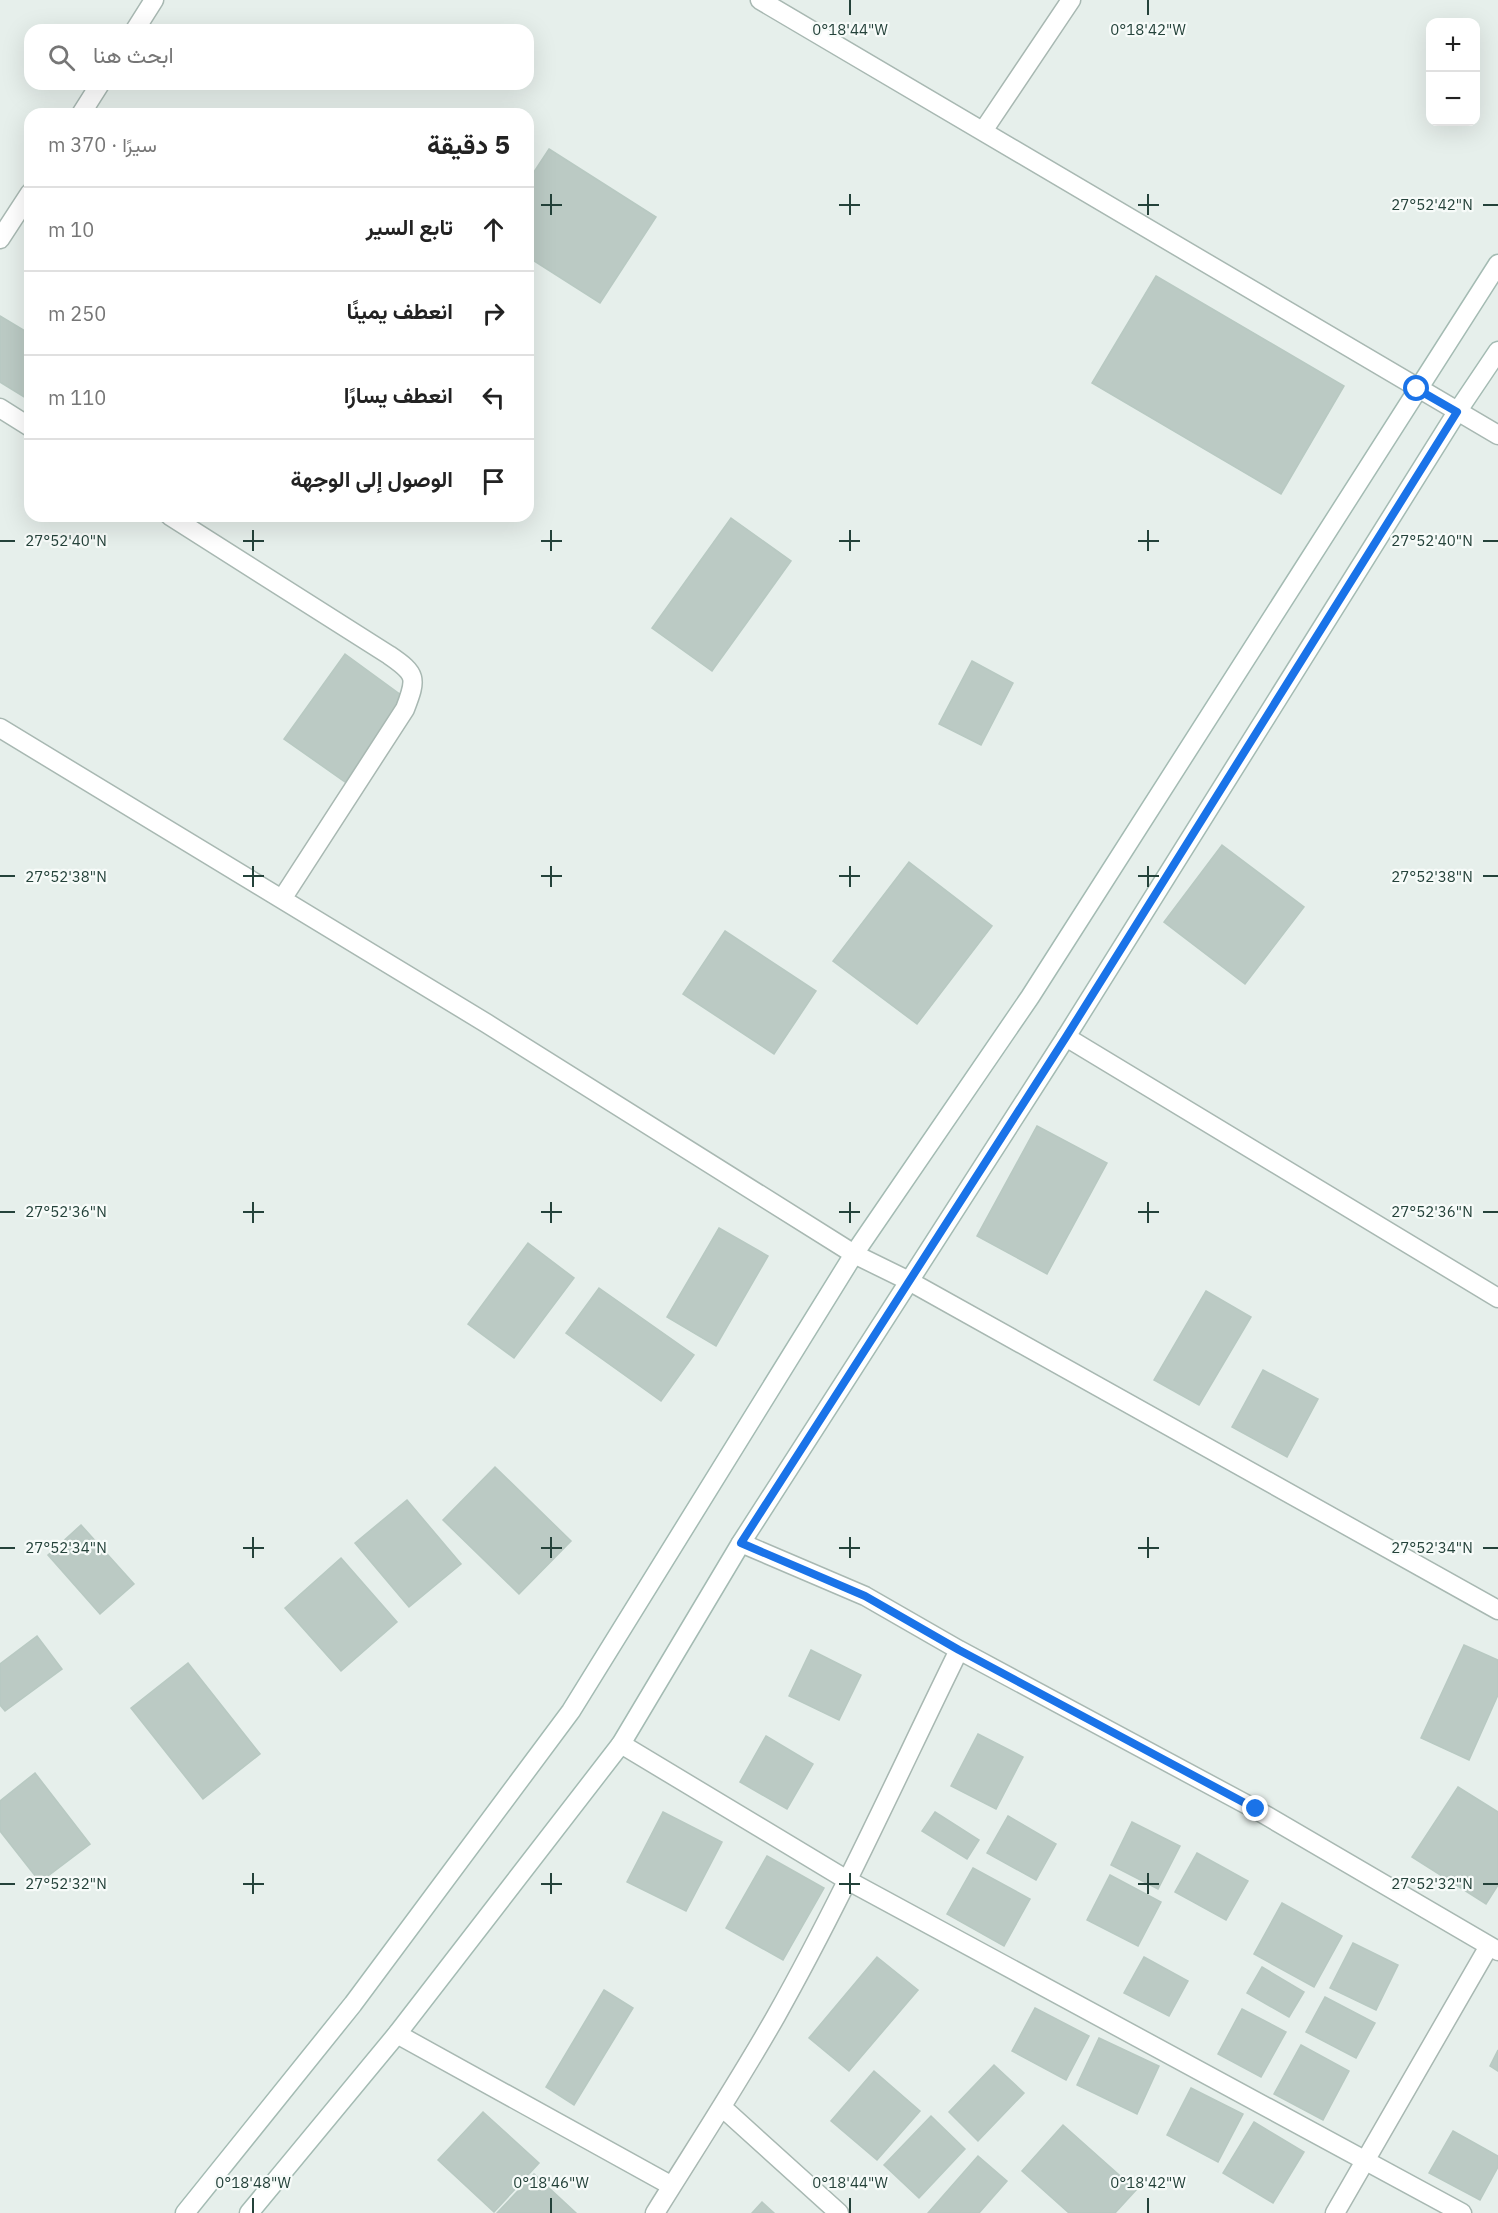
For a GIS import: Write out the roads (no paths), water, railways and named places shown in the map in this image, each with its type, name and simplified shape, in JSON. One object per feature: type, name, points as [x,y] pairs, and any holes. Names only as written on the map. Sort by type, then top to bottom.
[{"type":"street","points":[[139,24],[154,0]]},
{"type":"street","points":[[760,0],[1498,435]]},
{"type":"street","points":[[983,131],[1071,0]]},
{"type":"street","points":[[85,108],[96,90]]},
{"type":"street","points":[[0,239],[24,202]]},
{"type":"street","points":[[185,2213],[353,2004],[571,1711],[854,1254],[1030,997],[1498,264]]},
{"type":"street","points":[[249,2213],[397,2034],[621,1744],[741,1543],[1066,1037],[1457,412],[1498,351]]},
{"type":"street","points":[[0,408],[24,423]]},
{"type":"street","points":[[179,522],[406,666],[414,677],[413,688],[405,709],[282,899]]},
{"type":"street","points":[[0,728],[282,899],[854,1254],[909,1281],[1498,1610]]},
{"type":"street","points":[[1066,1037],[1498,1298]]},
{"type":"street","points":[[741,1543],[865,1596],[959,1650],[1256,1809],[1494,1949],[1335,2213]]},
{"type":"street","points":[[655,2213],[723,2108],[777,2015],[847,1880],[959,1650]]},
{"type":"street","points":[[621,1744],[847,1880],[1364,2162],[1462,2213]]},
{"type":"street","points":[[397,2034],[672,2186]]},
{"type":"street","points":[[723,2108],[839,2213]]}]
